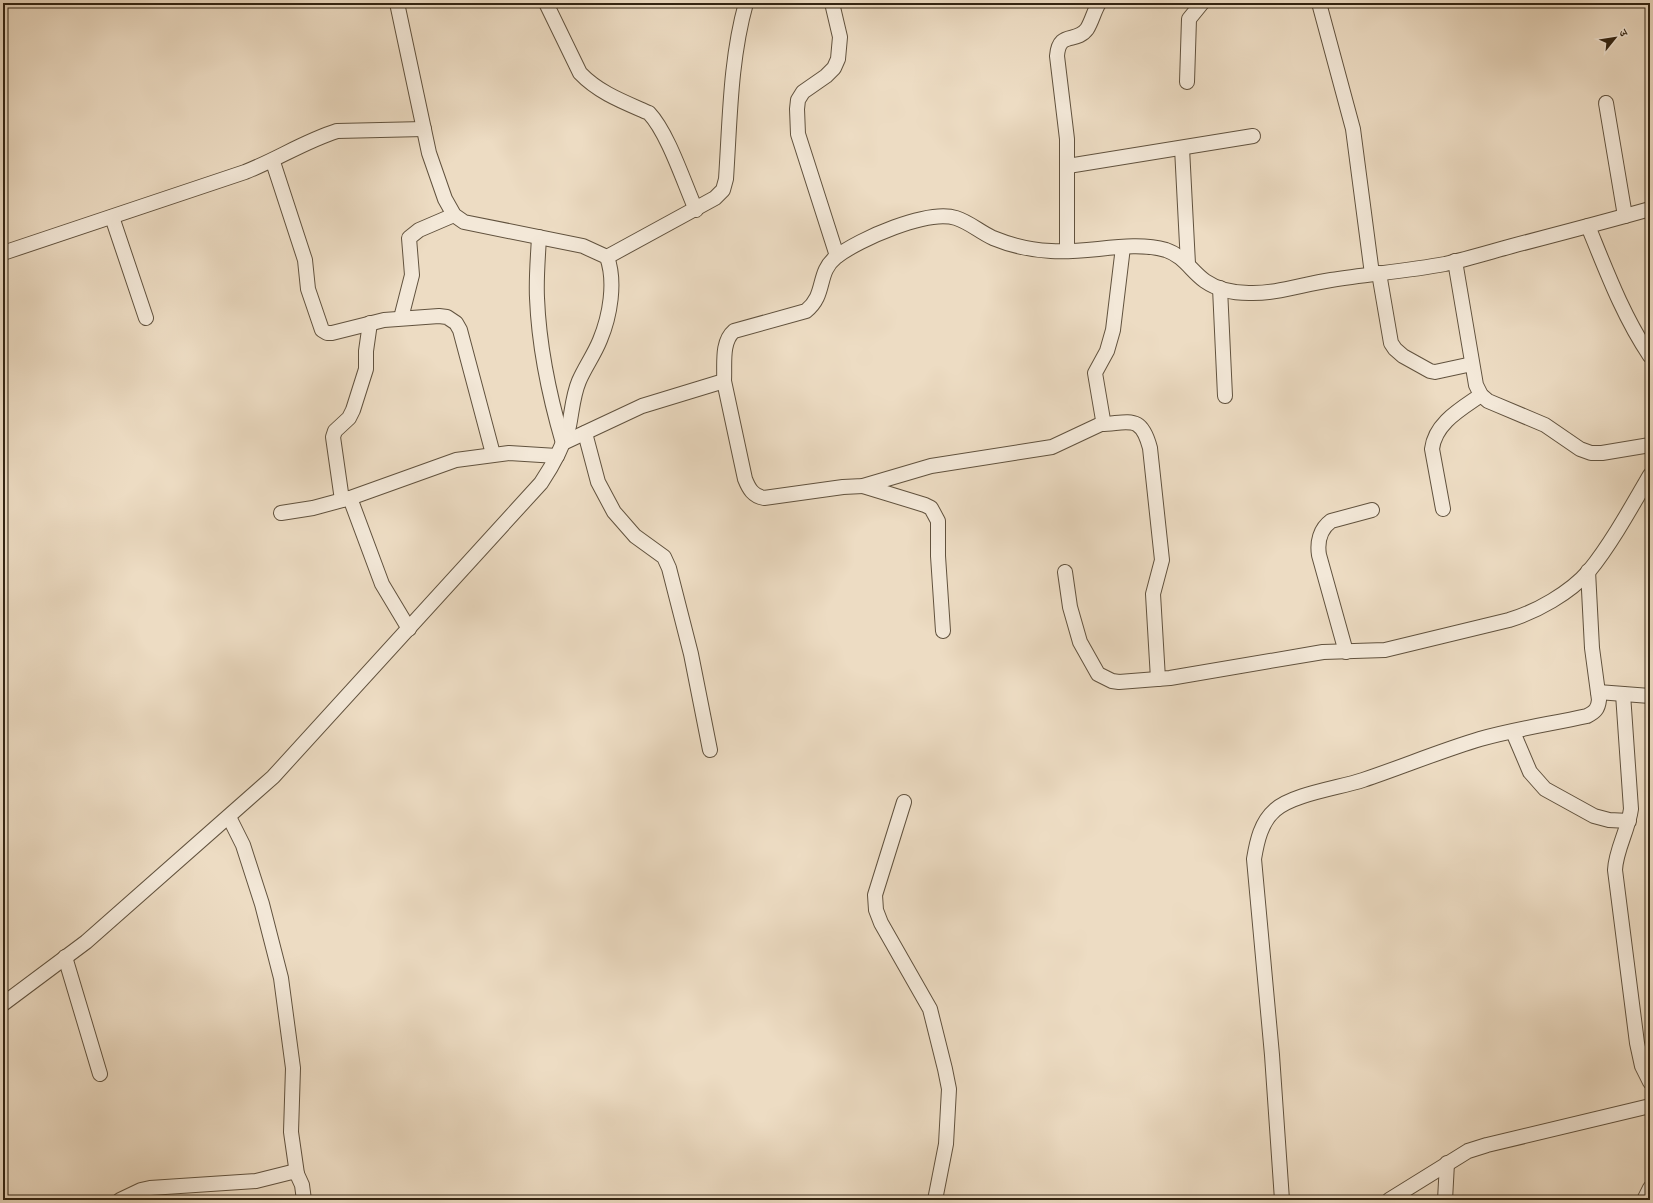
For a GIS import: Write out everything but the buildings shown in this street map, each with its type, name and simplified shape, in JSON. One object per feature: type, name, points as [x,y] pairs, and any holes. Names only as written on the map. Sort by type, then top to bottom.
[{"type":"street","points":[[3,1004],[86,942],[273,777],[541,483],[563,443],[569,426],[579,381],[600,339],[606,318],[612,286],[612,270],[607,257],[583,246],[464,222],[454,215],[445,199],[429,153],[397,3]]},
{"type":"street","points":[[546,3],[565,44],[584,77],[607,95],[649,113],[654,118],[696,210]]},
{"type":"street","points":[[607,257],[696,210],[715,198],[723,190],[726,179],[732,89],[740,24],[746,3]]},
{"type":"street","points":[[832,3],[840,37],[838,60],[834,68],[826,76],[803,92],[798,100],[797,110],[798,134],[837,256]]},
{"type":"street","points":[[1067,251],[1067,139],[1057,56],[1058,46],[1062,40],[1079,36],[1086,30],[1099,3]]},
{"type":"street","points":[[1187,82],[1189,19],[1202,3]]},
{"type":"street","points":[[1320,3],[1353,129],[1376,273],[1389,337],[1395,349],[1430,372],[1472,364]]},
{"type":"street","points":[[1606,103],[1625,216]]},
{"type":"street","points":[[3,253],[272,162],[337,131],[424,129]]},
{"type":"street","points":[[1068,166],[1252,136]]},
{"type":"street","points":[[1182,148],[1188,264]]},
{"type":"street","points":[[272,162],[305,260],[308,289],[322,330],[327,333],[332,333],[370,323],[400,318],[448,317],[456,323],[460,330],[493,454]]},
{"type":"street","points":[[1158,679],[1154,594],[1162,560],[1150,448],[1146,433],[1139,425],[1132,422],[1101,424],[1052,447],[932,466],[863,486],[843,486],[764,498],[753,493],[749,488],[724,381],[726,342],[729,335],[734,331],[748,326],[806,311],[814,305],[822,288],[822,276],[827,266],[837,256],[866,239],[912,221],[936,215],[958,218],[1004,242],[1052,251],[1123,248],[1164,250],[1177,255],[1205,281],[1220,288],[1232,292],[1264,293],[1323,281],[1455,261],[1650,209]]},
{"type":"street","points":[[400,318],[412,275],[409,238],[419,230],[454,215]]},
{"type":"street","points":[[112,217],[146,318]]},
{"type":"street","points":[[1588,226],[1616,293],[1638,339],[1650,356]]},
{"type":"street","points":[[539,237],[537,297],[539,326],[546,382],[563,443]]},
{"type":"street","points":[[1101,424],[1103,415],[1095,373],[1107,351],[1113,330],[1123,248]]},
{"type":"street","points":[[1455,261],[1476,385],[1481,395],[1488,401],[1545,425],[1580,449],[1591,453],[1602,453],[1650,445]]},
{"type":"street","points":[[1220,288],[1225,396]]},
{"type":"street","points":[[370,323],[366,351],[366,369],[354,410],[350,418],[335,431],[333,437],[346,499],[382,584],[409,629]]},
{"type":"street","points":[[563,443],[642,406],[724,381]]},
{"type":"street","points":[[1443,509],[1432,449],[1433,441],[1445,422],[1481,395]]},
{"type":"street","points":[[585,433],[598,482],[614,512],[635,536],[664,557],[669,568],[691,654],[710,750]]},
{"type":"street","points":[[280,514],[346,499],[444,463],[476,456],[520,453],[557,456]]},
{"type":"street","points":[[1065,572],[1075,629],[1080,642],[1098,674],[1112,682],[1158,679],[1323,652],[1385,650],[1528,614],[1557,597],[1588,571],[1625,517],[1650,475]]},
{"type":"street","points":[[863,486],[925,505],[931,508],[936,515],[938,521],[938,556],[943,630]]},
{"type":"street","points":[[1346,652],[1319,554],[1318,541],[1326,525],[1331,521],[1372,510]]},
{"type":"street","points":[[1282,1200],[1272,1055],[1254,859],[1257,839],[1266,820],[1274,810],[1290,800],[1363,780],[1438,752],[1482,739],[1590,714],[1598,707],[1598,692],[1592,648],[1588,571]]},
{"type":"street","points":[[1598,692],[1650,696]]},
{"type":"street","points":[[1623,694],[1631,809],[1629,821],[1618,852],[1615,870],[1637,1043],[1642,1066],[1650,1082]]},
{"type":"street","points":[[1513,732],[1530,772],[1536,781],[1545,789],[1594,816],[1609,820],[1629,821]]},
{"type":"street","points":[[904,802],[875,895],[876,910],[880,923],[930,1009],[945,1069],[949,1089],[947,1132],[935,1200]]},
{"type":"street","points":[[229,817],[243,845],[262,904],[281,978],[294,1068],[291,1132],[297,1174],[302,1185],[304,1200]]},
{"type":"street","points":[[66,957],[100,1074]]},
{"type":"street","points":[[1389,1200],[1468,1151],[1487,1145],[1650,1106]]},
{"type":"street","points":[[1445,1200],[1447,1163]]},
{"type":"street","points":[[120,1200],[141,1190],[150,1188],[256,1182],[287,1173],[297,1174]]},
{"type":"street","points":[[1644,1200],[1650,1188]]}]
